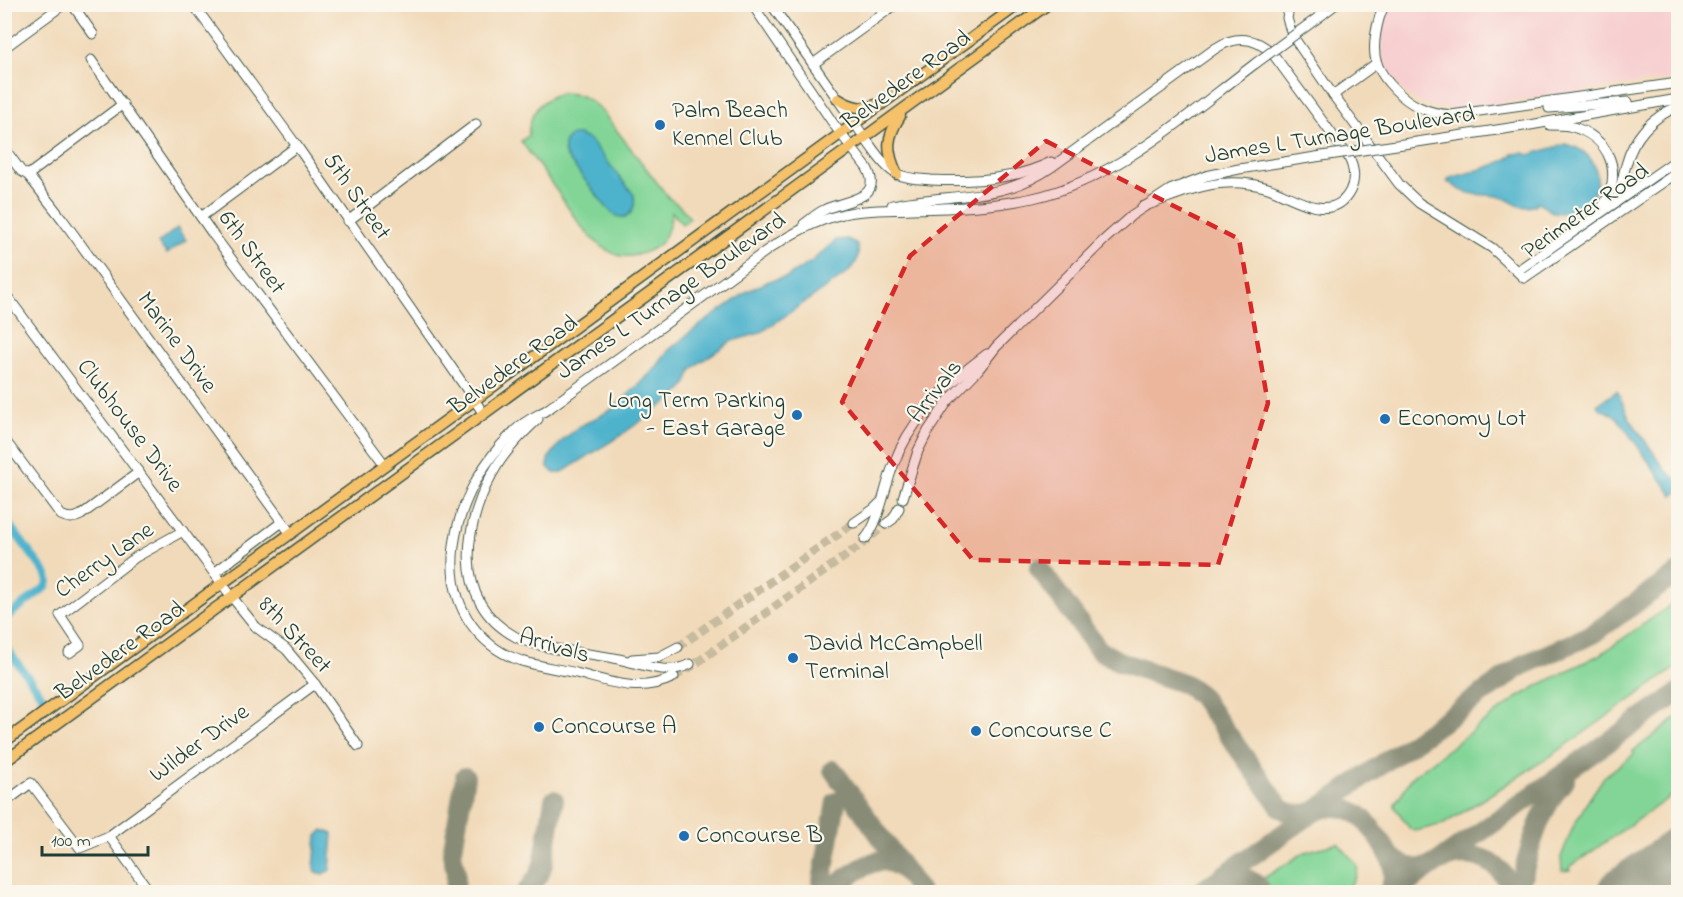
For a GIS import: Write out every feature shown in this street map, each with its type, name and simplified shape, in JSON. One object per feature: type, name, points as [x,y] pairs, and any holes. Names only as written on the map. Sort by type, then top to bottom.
[{"type":"main road","name":"Belvedere Road","points":[[4,742],[1019,4]]},
{"type":"main road","name":"Belvedere Road","points":[[4,762],[1048,4]]},
{"type":"main road","points":[[838,99],[851,106],[863,108],[890,99]]},
{"type":"main road","points":[[897,174],[890,159],[888,146],[893,128],[903,110]]},
{"type":"street","points":[[4,48],[64,4]]},
{"type":"street","points":[[72,4],[93,34]]},
{"type":"street","name":"5th Street","points":[[193,4],[297,146],[484,414]]},
{"type":"street","points":[[752,4],[869,171],[871,180],[869,189],[859,198],[823,210],[788,236]]},
{"type":"street","points":[[771,4],[865,138],[886,165],[897,174],[912,178],[941,180],[1001,178],[1034,170],[1072,152]]},
{"type":"street","points":[[813,64],[896,4]]},
{"type":"street","name":"Perimeter Road","points":[[1290,4],[1287,18],[1290,31],[1396,180],[1425,207],[1498,252],[1521,275]]},
{"type":"street","name":"James L Turnage Boulevard","points":[[548,410],[788,236],[826,219],[855,212],[875,209],[996,205],[1034,198],[1072,186],[1123,160],[1336,4]]},
{"type":"street","points":[[1385,4],[1377,26],[1377,63],[1393,88],[1406,100],[1436,113],[1451,115],[1678,84]]},
{"type":"street","points":[[875,209],[911,201],[970,196],[1006,189],[1042,174],[1216,48],[1226,42],[1241,39],[1261,44],[1273,54],[1348,156],[1354,171],[1353,183],[1347,196],[1337,205],[1327,208],[1314,207],[1268,188],[1240,183],[1211,184],[1142,207]]},
{"type":"street","name":"6th Street","points":[[91,60],[201,217],[385,465]]},
{"type":"street","points":[[1334,95],[1377,63]]},
{"type":"street","name":"James L Turnage Boulevard","points":[[996,347],[1104,240],[1142,207],[1170,190],[1206,176],[1239,168],[1530,125],[1678,99]]},
{"type":"street","points":[[1516,106],[1546,108],[1666,101]]},
{"type":"street","points":[[28,175],[123,104]]},
{"type":"street","points":[[1589,233],[1616,203],[1626,165],[1637,139],[1658,117],[1678,107]]},
{"type":"street","points":[[348,221],[476,124]]},
{"type":"street","points":[[1530,125],[1567,126],[1580,130],[1595,138],[1605,150],[1612,163],[1614,177],[1608,199],[1594,217]]},
{"type":"street","points":[[201,217],[297,146]]},
{"type":"street","name":"Marine Drive","points":[[4,148],[21,171],[28,175],[291,534]]},
{"type":"street","name":"Perimeter Road","points":[[1521,275],[1594,217],[1678,159]]},
{"type":"street","name":"Perimeter Road","points":[[1521,275],[1589,233],[1678,172]]},
{"type":"street","name":"Clubhouse Drive","points":[[4,292],[222,583]]},
{"type":"street","points":[[865,539],[873,526],[890,473],[903,443],[924,411],[972,364],[996,347]]},
{"type":"street","name":"Arrivals","points":[[903,498],[912,466],[927,431],[948,401],[978,370],[996,347]]},
{"type":"street","points":[[548,410],[507,452],[488,483],[474,520],[469,570],[475,594],[481,605],[496,624],[530,643],[660,668],[679,668],[690,664]]},
{"type":"street","name":"Arrivals","points":[[548,410],[523,423],[505,441],[487,464],[466,501],[453,555],[454,583],[462,607],[483,638],[503,653],[523,662],[629,686],[653,684],[674,677]]},
{"type":"street","points":[[4,439],[61,515],[66,518],[76,518],[81,515],[139,472]]},
{"type":"street","points":[[854,523],[881,501]]},
{"type":"street","points":[[886,524],[893,519],[899,508]]},
{"type":"street","points":[[214,573],[282,522]]},
{"type":"street","name":"Cherry Lane","points":[[69,653],[80,645],[60,615],[136,557],[183,531]]},
{"type":"street","name":"8th Street","points":[[222,583],[256,627],[286,649],[315,684],[358,746]]},
{"type":"street","points":[[621,659],[655,658],[678,647]]},
{"type":"street","name":"Wilder Drive","points":[[4,803],[31,783],[80,848],[108,836],[315,684]]},
{"type":"street","points":[[108,836],[150,892]]},
{"type":"highlighted area","points":[[1046,141],[1239,239],[1268,403],[1218,565],[973,560],[842,402],[910,256]]},
{"type":"shaded area","points":[[1390,4],[1678,5],[1678,78],[1457,109],[1434,107],[1409,96],[1395,82],[1385,66],[1382,55],[1382,27]]},
{"type":"green space","points":[[560,93],[583,97],[601,110],[669,198],[690,218],[682,224],[672,212],[665,237],[653,249],[623,256],[597,243],[576,220],[521,141],[528,136],[536,109],[552,96]]},
{"type":"green space","points":[[1678,600],[1678,666],[1554,754],[1444,824],[1415,831],[1410,829],[1395,804],[1412,777],[1517,698],[1601,654]]},
{"type":"green space","points":[[1678,717],[1678,791],[1570,867],[1570,870],[1562,871],[1561,857],[1573,827],[1604,777],[1634,754],[1633,751]]},
{"type":"green space","points":[[1338,843],[1358,869],[1354,880],[1344,892],[1242,892],[1305,852]]},
{"type":"water","points":[[572,135],[579,135],[590,140],[634,195],[633,209],[628,215],[620,217],[612,213],[566,156],[564,144]]},
{"type":"water","points":[[1566,144],[1578,148],[1587,155],[1593,163],[1597,180],[1591,197],[1585,204],[1571,211],[1553,212],[1537,202],[1535,205],[1523,207],[1501,197],[1466,192],[1448,183],[1448,179],[1501,162],[1513,154],[1529,155]]},
{"type":"water","points":[[177,228],[186,240],[167,254],[158,243]]},
{"type":"water","points":[[848,239],[858,246],[858,255],[854,265],[846,274],[760,333],[732,341],[699,363],[691,371],[687,383],[678,394],[620,436],[561,473],[554,473],[548,467],[548,459],[561,442],[578,427],[611,410],[640,384],[668,351],[689,333],[748,291],[769,281],[787,277],[811,262],[836,240]]},
{"type":"water","points":[[1617,391],[1630,419],[1664,468],[1678,480],[1678,492],[1673,496],[1617,417],[1597,405]]},
{"type":"water","points":[[323,830],[333,834],[330,870],[324,874],[315,872],[314,868],[317,836]]},
{"type":"waterway","points":[[4,518],[47,575],[48,582],[46,587],[4,619]]},
{"type":"waterway","points":[[4,645],[45,700]]},
{"type":"taxiway","points":[[1039,568],[1099,650],[1118,661],[1185,684],[1199,694],[1281,808],[1290,813],[1305,814],[1334,807],[1347,809],[1360,816],[1379,839],[1391,860],[1393,876],[1388,892]]},
{"type":"taxiway","points":[[1200,892],[1523,665],[1591,635],[1678,573]]},
{"type":"taxiway","points":[[1395,892],[1678,693]]},
{"type":"taxiway","points":[[833,770],[920,892]]},
{"type":"taxiway","points":[[455,892],[456,871],[452,854],[465,777]]},
{"type":"taxiway","points":[[1518,892],[1541,819],[1555,792],[1565,780]]},
{"type":"taxiway","points":[[526,892],[539,875],[543,864],[554,800]]},
{"type":"taxiway","points":[[820,892],[836,802]]},
{"type":"taxiway","points":[[1388,853],[1401,864],[1412,868],[1424,868],[1461,855],[1480,858],[1497,867],[1512,892]]},
{"type":"taxiway","points":[[829,892],[852,874],[878,861],[890,862],[904,870]]},
{"type":"taxiway","points":[[1219,880],[1241,877],[1260,888]]},
{"type":"runway","points":[[1621,892],[1678,852]]},
{"type":"tunnel","points":[[678,647],[854,523]]},
{"type":"tunnel","points":[[674,677],[862,544],[886,524]]},
{"type":"place","name":"Palm Beach Kennel Club","points":[[660,125]]},
{"type":"place","name":"Long Term Parking - East Garage","points":[[797,415]]},
{"type":"place","name":"Economy Lot","points":[[1385,419]]},
{"type":"place","name":"David McCampbell Terminal","points":[[793,658]]},
{"type":"place","name":"Concourse A","points":[[539,727]]},
{"type":"place","name":"Concourse C","points":[[976,731]]},
{"type":"place","name":"Concourse B","points":[[684,836]]}]
